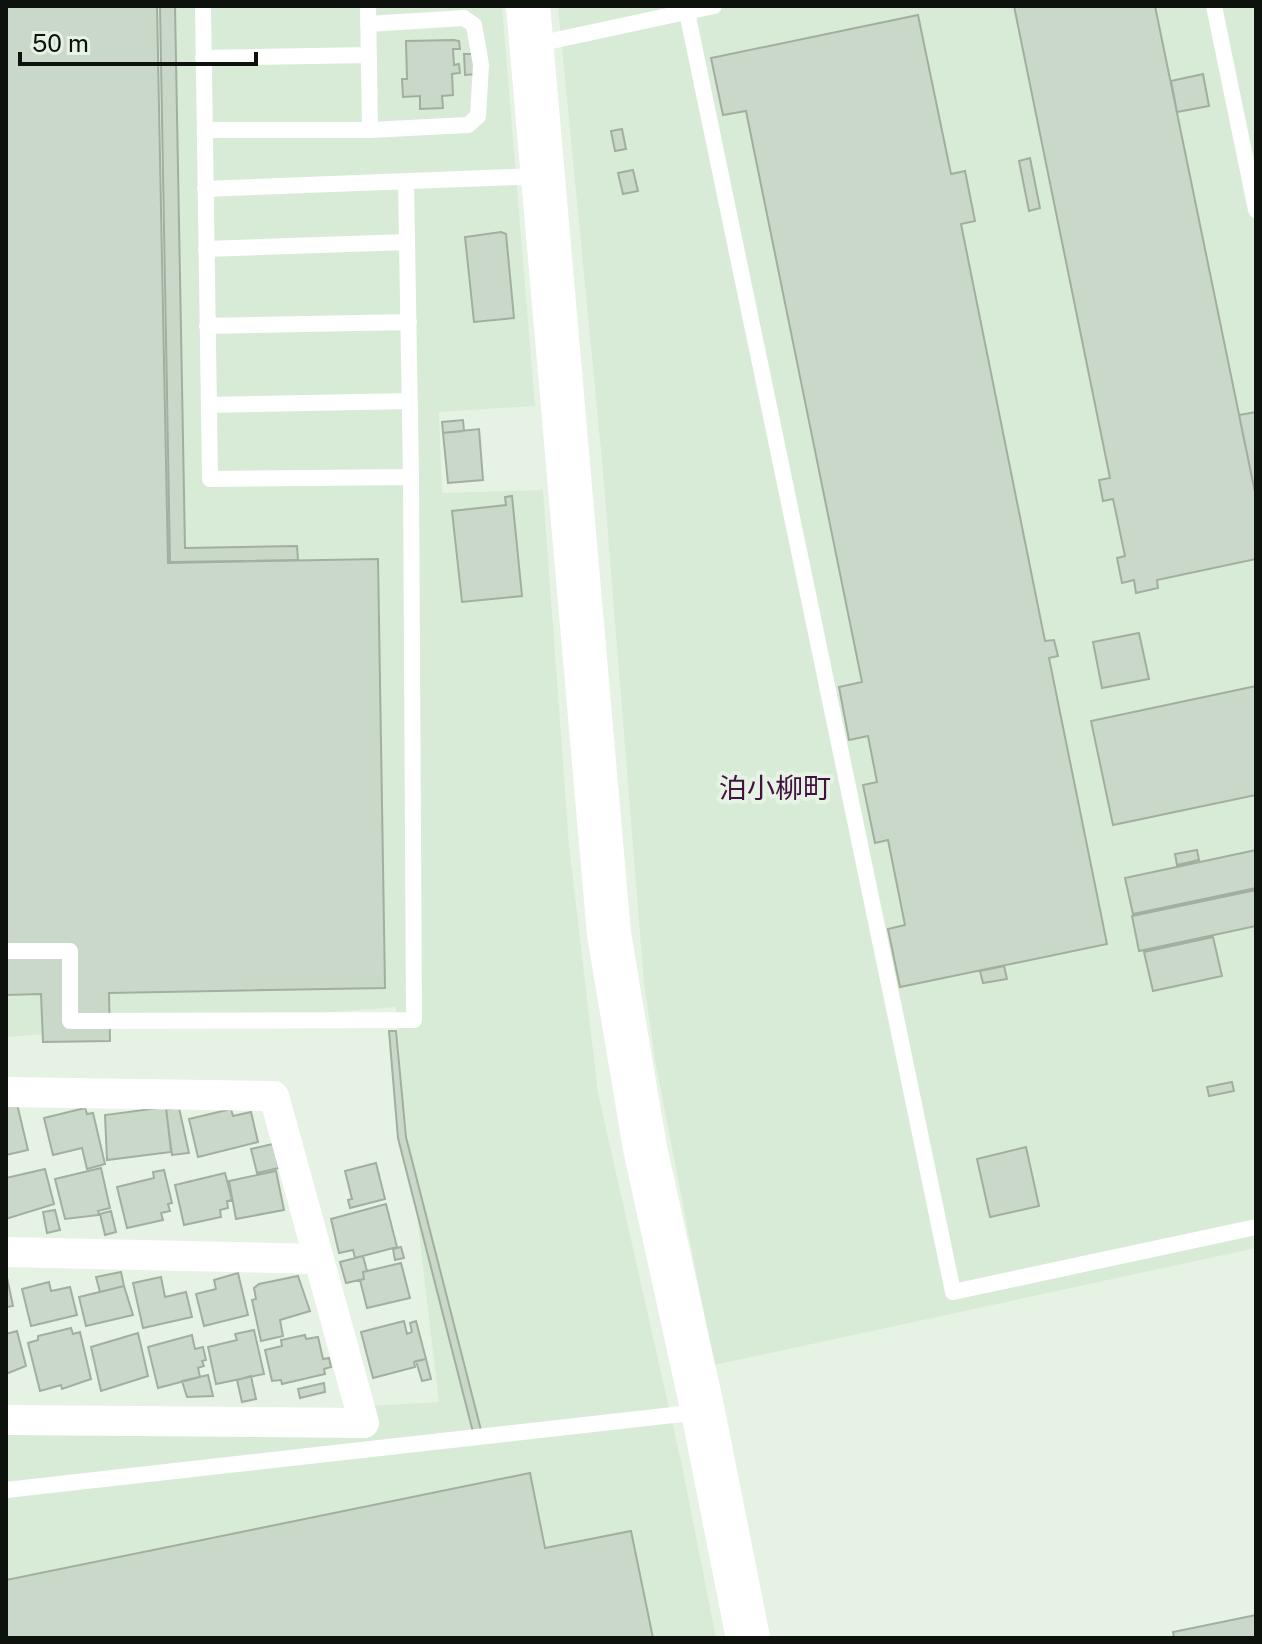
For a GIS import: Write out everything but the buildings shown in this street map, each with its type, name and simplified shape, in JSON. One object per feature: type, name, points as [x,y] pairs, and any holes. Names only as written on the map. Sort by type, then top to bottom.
[{"type":"street","points":[[530,26],[609,934],[645,1148],[703,1412],[748,1638]]},
{"type":"street","points":[[6,1092],[274,1096],[364,1423],[6,1420]]},
{"type":"street","points":[[6,1252],[318,1259]]},
{"type":"lane","points":[[203,6],[210,479],[411,477]]},
{"type":"lane","points":[[368,6],[370,130]]},
{"type":"lane","points":[[530,26],[687,12],[714,6]]},
{"type":"lane","points":[[1214,6],[1256,210]]},
{"type":"lane","points":[[687,12],[953,1292],[1256,1227]]},
{"type":"lane","points":[[205,130],[370,130],[468,125],[478,116],[481,65],[474,25],[464,18],[368,24]]},
{"type":"lane","points":[[203,58],[368,55]]},
{"type":"lane","points":[[205,189],[541,176]]},
{"type":"lane","points":[[6,951],[70,951],[70,1021],[414,1020],[406,181]]},
{"type":"lane","points":[[206,249],[407,242]]},
{"type":"lane","points":[[207,326],[409,322]]},
{"type":"lane","points":[[209,405],[410,401]]},
{"type":"lane","points":[[6,1490],[703,1412]]},
{"type":"shaded area","points":[[6,6],[502,6],[535,406],[439,412],[442,493],[543,490],[569,845],[598,1093],[682,1466],[716,1638],[6,1638],[6,1427],[439,1402],[403,1099],[396,1007],[6,1037]]},
{"type":"shaded area","points":[[558,6],[1256,6],[1256,1248],[714,1365],[655,1060],[644,983],[602,460]]},
{"type":"district","name":"泊小柳町","points":[[775,787]]}]
